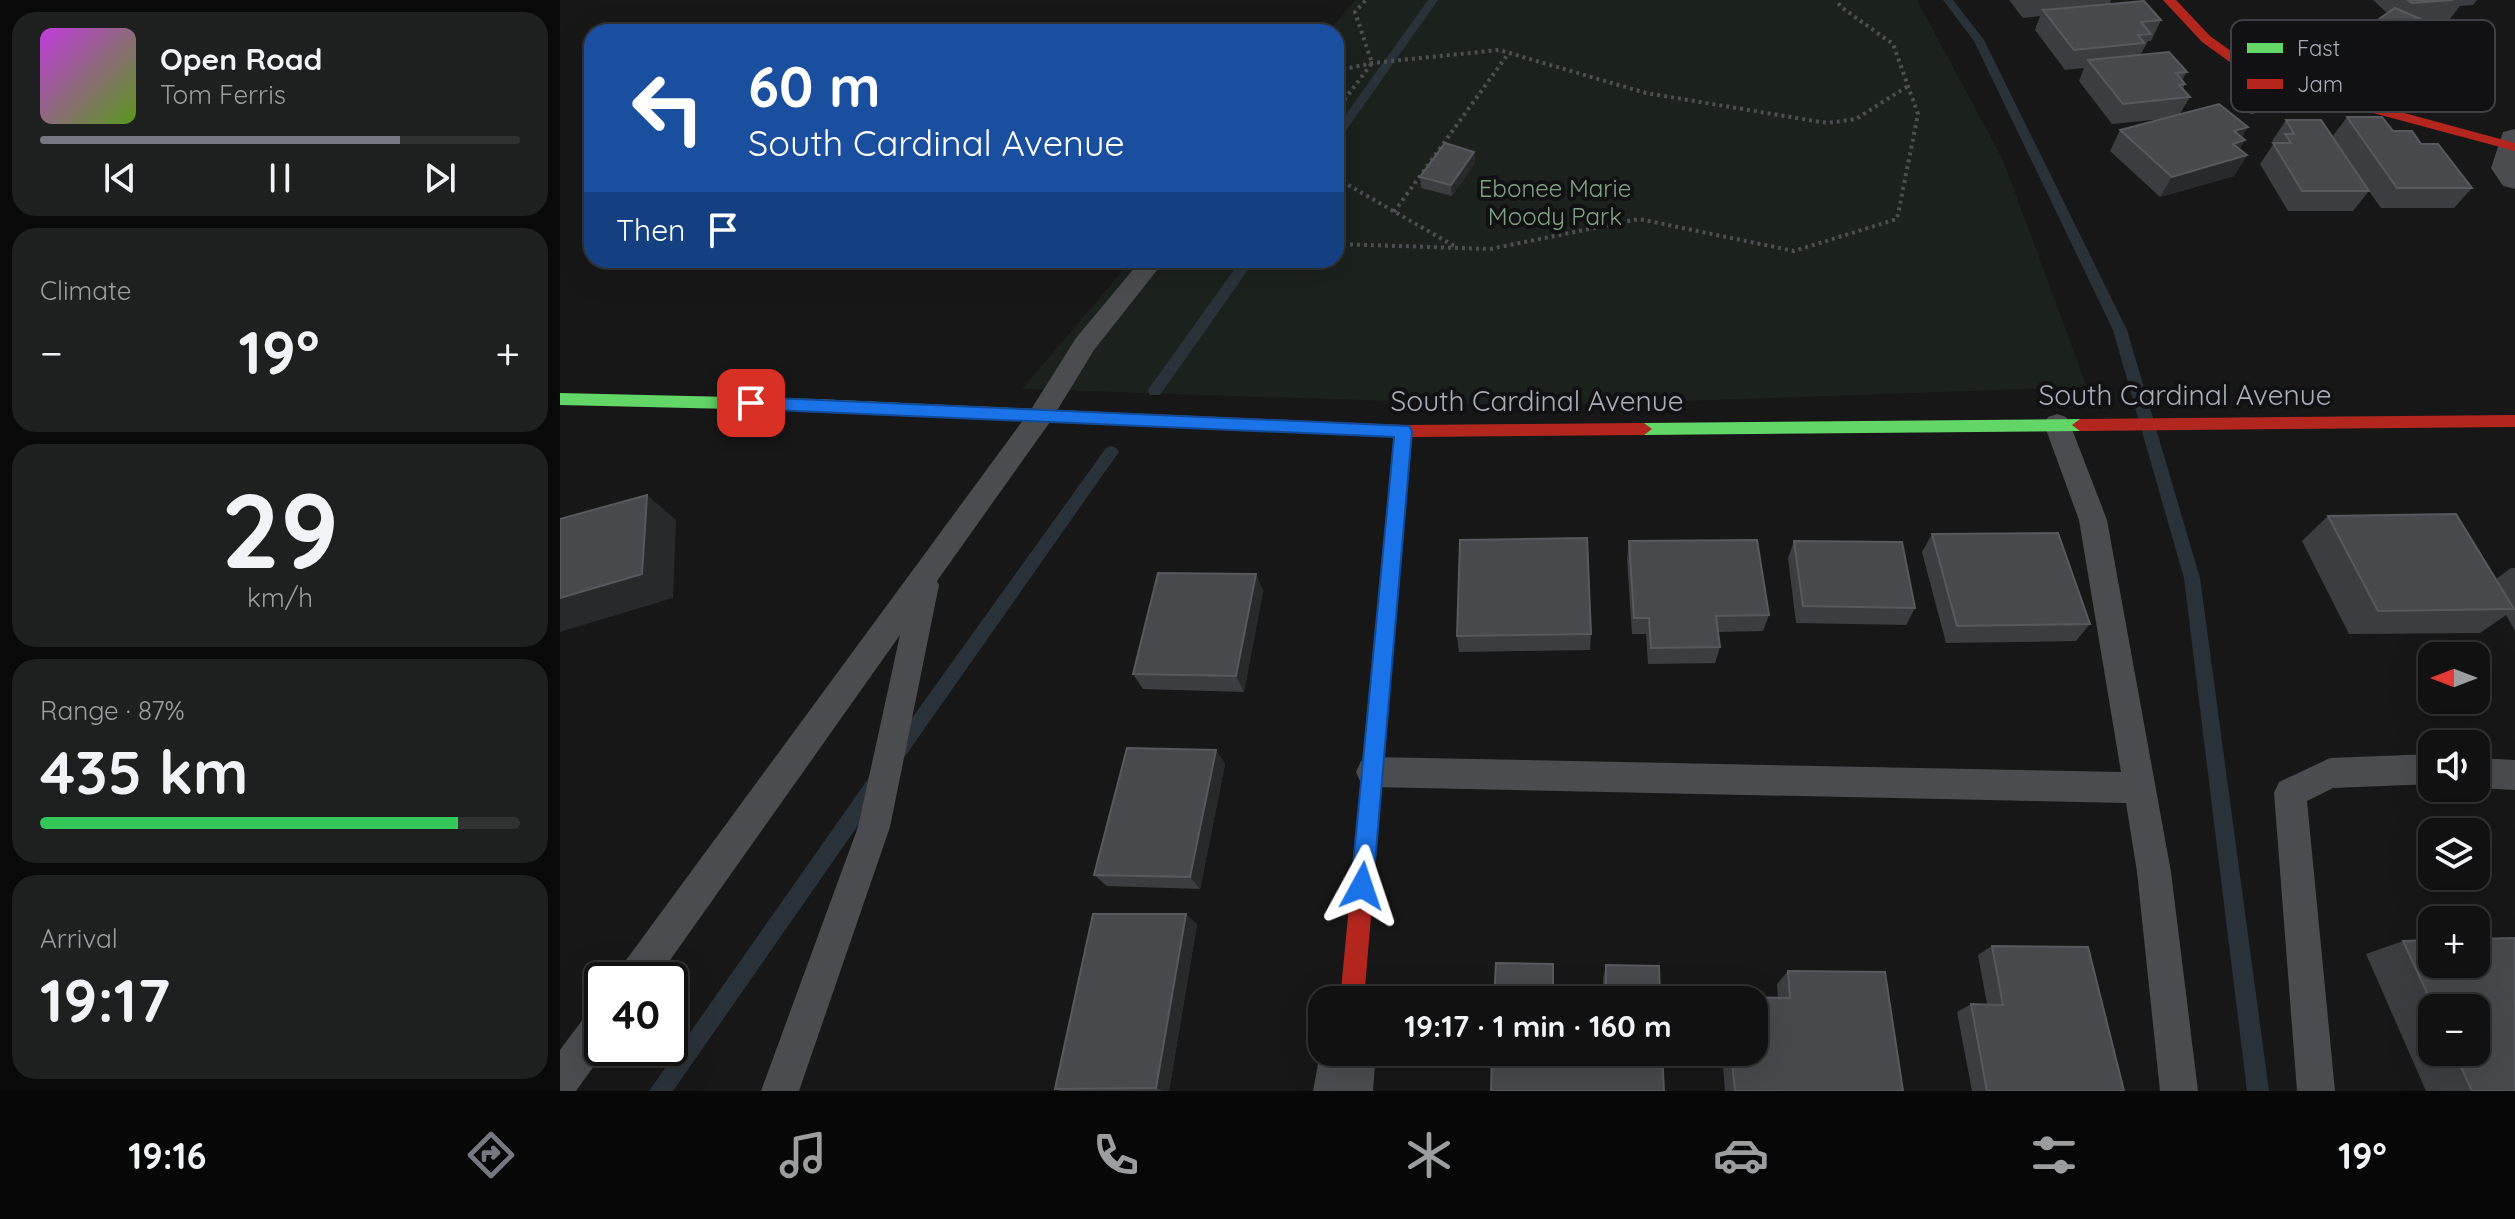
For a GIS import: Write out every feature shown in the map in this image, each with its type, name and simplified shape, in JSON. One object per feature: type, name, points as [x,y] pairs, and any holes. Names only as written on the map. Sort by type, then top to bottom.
[{"type":"main road","points":[[2169,0],[2206,39],[2231,57]]},
{"type":"main road","points":[[2370,112],[2513,158]]},
{"type":"main road","name":"South Cardinal Avenue","points":[[560,399],[815,405],[1403,431],[2515,421]]},
{"type":"main road","points":[[1353,986],[1403,431]]},
{"type":"street","points":[[1343,1091],[1346,1066]]},
{"type":"lane","points":[[647,962],[1041,415],[1085,344],[1147,268]]},
{"type":"lane","points":[[2057,424],[2093,520],[2154,872],[2179,1091]]},
{"type":"lane","points":[[780,1091],[874,827],[927,575]]},
{"type":"lane","points":[[2316,1091],[2290,793],[2330,773],[2418,770]]},
{"type":"lane","points":[[1372,772],[2139,788]]},
{"type":"lane","points":[[2490,774],[2515,775]]},
{"type":"lane","points":[[560,1081],[584,1048]]},
{"type":"path","points":[[1366,0],[1355,12],[1372,63]]},
{"type":"path","points":[[1344,244],[1490,249],[1639,219],[1794,251],[1897,219],[1918,114],[1893,44],[1841,7],[1836,0]]},
{"type":"path","points":[[1344,69],[1372,63],[1499,50],[1646,93],[1827,123],[1856,119],[1908,86]]},
{"type":"path","points":[[1394,212],[1508,53]]},
{"type":"path","points":[[1344,100],[1372,63]]},
{"type":"path","points":[[1344,183],[1457,248]]},
{"type":"green space","name":"Ebonee Marie Moody Park","points":[[1355,0],[1917,0],[2003,160],[2087,387],[1541,406],[1022,389],[1125,268],[1344,268],[1344,24],[1335,24]]},
{"type":"building","points":[[2408,0],[2453,0],[2412,3]]},
{"type":"building","points":[[2144,1],[2161,20],[2141,22],[2151,34],[2138,35],[2144,43],[2074,50],[2043,10]]},
{"type":"building","points":[[2395,8],[2423,20],[2378,20]]},
{"type":"building","points":[[2169,52],[2187,72],[2176,73],[2185,84],[2179,85],[2190,97],[2123,104],[2088,60]]},
{"type":"building","points":[[2219,104],[2248,127],[2234,131],[2245,140],[2233,144],[2247,155],[2172,177],[2120,130]]},
{"type":"building","points":[[2347,117],[2382,117],[2393,131],[2412,131],[2421,144],[2438,144],[2472,188],[2397,188]]},
{"type":"building","points":[[2286,120],[2321,120],[2369,191],[2302,191],[2273,143],[2291,143],[2285,134],[2294,134]]},
{"type":"building","points":[[1445,143],[1474,152],[1451,185],[1420,177]]},
{"type":"building","points":[[647,495],[642,574],[560,598],[560,519]]},
{"type":"building","points":[[2456,514],[2514,609],[2378,611],[2328,516]]},
{"type":"building","points":[[2058,533],[2090,624],[1957,626],[1932,534]]},
{"type":"building","points":[[1587,538],[1591,634],[1457,636],[1460,540]]},
{"type":"building","points":[[1757,540],[1769,615],[1716,616],[1720,647],[1651,648],[1649,618],[1634,618],[1629,541]]},
{"type":"building","points":[[1794,541],[1902,542],[1915,608],[1803,606]]},
{"type":"building","points":[[1158,573],[1256,574],[1236,676],[1133,674]]},
{"type":"building","points":[[1127,748],[1216,750],[1190,877],[1094,875]]},
{"type":"building","points":[[1093,914],[1186,914],[1156,1088],[1055,1089]]},
{"type":"building","points":[[2515,938],[2515,1091],[2472,1091],[2460,1066],[2490,1066],[2490,994],[2428,994],[2420,978],[2490,978],[2490,939]]},
{"type":"building","points":[[2418,940],[2418,973],[2403,941]]},
{"type":"building","points":[[1992,946],[2088,947],[2124,1091],[1987,1091],[1971,1004],[2003,1005]]},
{"type":"building","points":[[1496,963],[1553,964],[1553,986],[1495,986]]},
{"type":"building","points":[[1606,965],[1659,966],[1660,986],[1606,986]]},
{"type":"building","points":[[1788,971],[1885,972],[1903,1091],[1735,1091],[1732,1066],[1768,1066],[1768,998],[1790,998]]},
{"type":"building","points":[[1492,1066],[1663,1066],[1664,1091],[1491,1091]]},
{"type":"waterway","points":[[1344,125],[1433,0]]},
{"type":"waterway","points":[[1948,0],[1979,40],[2120,330],[2192,578],[2258,1091]]},
{"type":"waterway","points":[[1155,391],[1242,268]]},
{"type":"waterway","points":[[895,756],[1111,452]]},
{"type":"waterway","points":[[660,1091],[875,785]]},
{"type":"traffic: fast","points":[[560,399],[815,405],[1101,418]]},
{"type":"traffic: fast","points":[[1644,429],[2080,425]]},
{"type":"traffic: jam","points":[[2169,0],[2206,39],[2231,57]]},
{"type":"traffic: jam","points":[[2384,112],[2513,147]]},
{"type":"traffic: jam","points":[[1101,418],[1403,431],[1644,429]]},
{"type":"traffic: jam","points":[[2080,425],[2515,421]]},
{"type":"traffic: jam","points":[[1353,986],[1403,431]]},
{"type":"route","points":[[751,403],[1403,431],[1362,886]]}]
